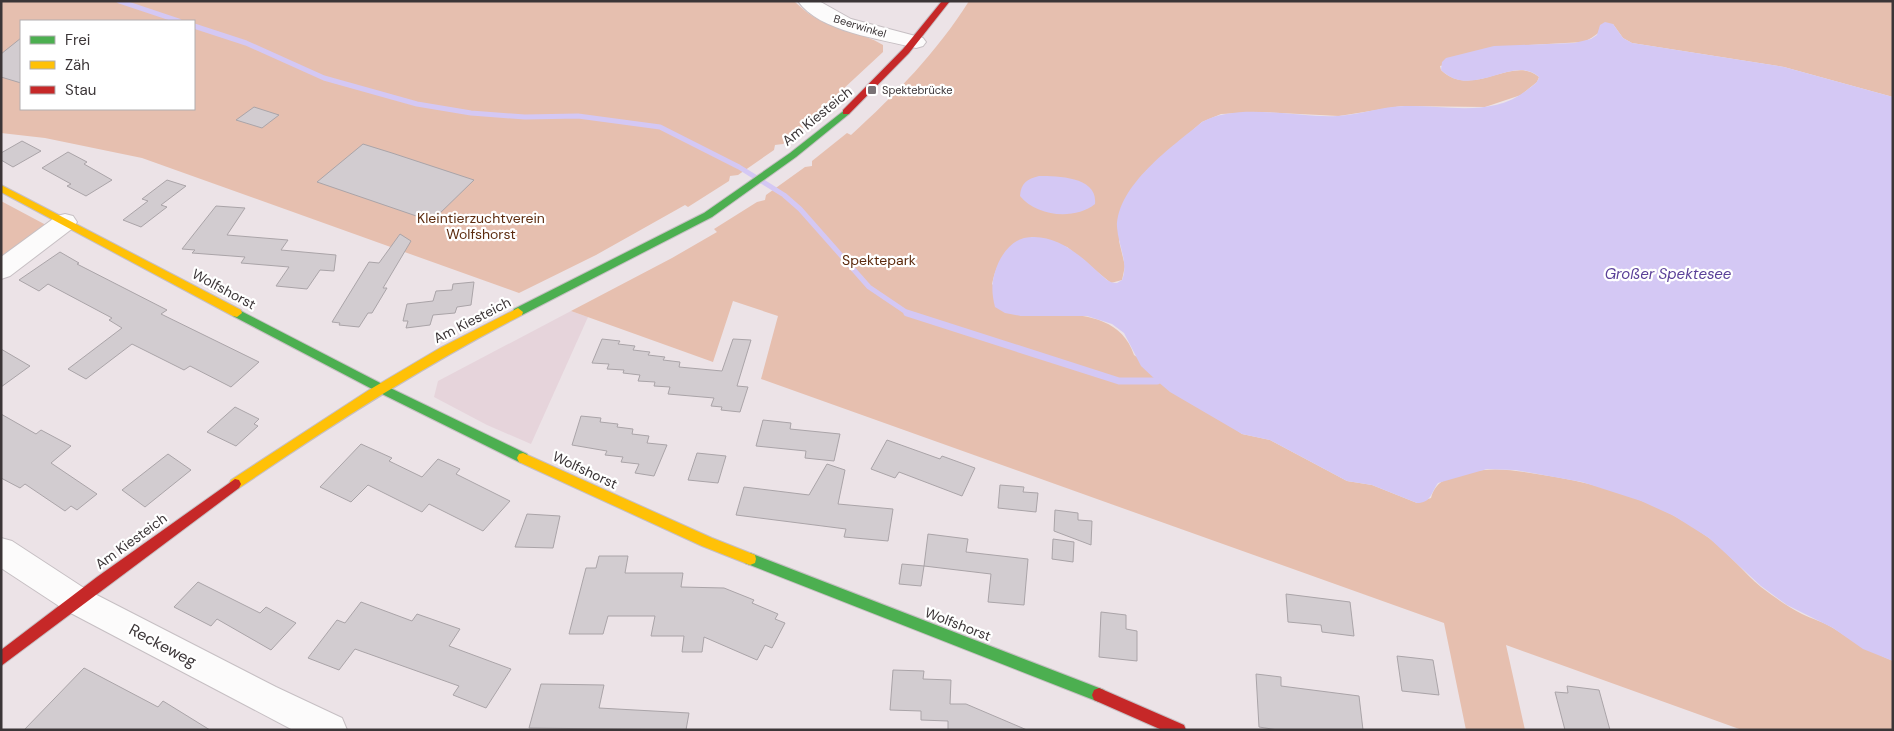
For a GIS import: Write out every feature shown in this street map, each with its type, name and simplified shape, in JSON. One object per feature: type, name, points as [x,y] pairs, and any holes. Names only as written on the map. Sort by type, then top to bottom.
[{"type":"street","name":"Beerwinkel","points":[[808,1],[818,11],[842,22],[916,42]]},
{"type":"street","name":"Am Kiesteich","points":[[1,659],[76,600],[274,456],[380,388],[432,357],[701,218],[786,160],[832,126],[872,90],[916,42],[946,1]]},
{"type":"street","name":"Wolfshorst","points":[[1,188],[380,388],[498,446],[707,542],[1086,690],[1179,730]]},
{"type":"street","points":[[1,270],[65,222]]},
{"type":"street","name":"Reckeweg","points":[[1,551],[76,600],[264,699],[330,730]]},
{"type":"shaded area","points":[[571,311],[588,317],[531,444],[487,425],[434,397],[438,381]]},
{"type":"green space","name":"Kleintierzuchtverein Wolfshorst","points":[[1,1],[795,2],[809,14],[822,21],[883,45],[883,52],[813,117],[815,118],[783,144],[775,145],[774,150],[738,175],[730,176],[729,181],[688,207],[685,205],[596,255],[519,293],[142,158],[45,138],[1,133]]},
{"type":"green space","name":"Spektepark","points":[[969,1],[1893,1],[1893,97],[1784,67],[1632,43],[1623,38],[1613,24],[1583,42],[1529,45],[1440,66],[1441,70],[1453,78],[1466,81],[1517,70],[1529,71],[1539,77],[1537,82],[1521,95],[1485,107],[1402,106],[1339,116],[1261,112],[1221,114],[1202,122],[1146,171],[1119,241],[1125,266],[1122,280],[1111,283],[1067,247],[1032,237],[1005,255],[998,266],[992,284],[1021,316],[1070,315],[1102,321],[1116,329],[1126,340],[1134,355],[1242,434],[1270,440],[1347,481],[1372,485],[1417,503],[1431,498],[1436,487],[1450,478],[1477,471],[1515,471],[1565,479],[1609,489],[1671,514],[1709,538],[1754,581],[1781,602],[1893,661],[1893,730],[1742,730],[1506,645],[1525,730],[1466,730],[1444,623],[761,379],[778,316],[733,301],[713,362],[571,311],[717,232],[714,229],[757,202],[765,200],[766,195],[805,167],[812,166],[812,161],[847,133],[851,135],[884,104],[929,55],[957,20]]},
{"type":"green space","points":[[1,201],[46,225],[1,260]]},
{"type":"water","name":"Großer Spektesee","points":[[1605,22],[1613,24],[1623,38],[1632,43],[1784,67],[1893,97],[1893,661],[1863,649],[1833,628],[1787,605],[1761,586],[1709,538],[1674,516],[1641,501],[1582,482],[1515,470],[1487,469],[1438,483],[1428,499],[1422,503],[1417,503],[1372,485],[1347,481],[1270,440],[1242,434],[1170,392],[1141,366],[1124,333],[1112,324],[1087,316],[1021,316],[1005,313],[995,307],[992,285],[997,267],[1009,247],[1024,238],[1035,237],[1055,241],[1073,251],[1109,281],[1117,283],[1122,280],[1124,261],[1117,227],[1119,211],[1126,196],[1136,182],[1162,155],[1202,122],[1217,116],[1233,113],[1268,112],[1337,116],[1396,106],[1468,108],[1499,104],[1514,99],[1536,83],[1539,77],[1529,71],[1517,70],[1479,80],[1466,81],[1453,78],[1441,70],[1442,62],[1446,58],[1494,46],[1574,43],[1591,39],[1597,35],[1600,25]]},
{"type":"water","points":[[1039,176],[1066,178],[1084,183],[1094,195],[1095,204],[1087,209],[1067,214],[1056,214],[1036,208],[1020,196],[1025,182]]},
{"type":"building","points":[[20,39],[20,83],[1,77],[1,54]]},
{"type":"building","points":[[254,107],[279,115],[262,128],[236,120]]},
{"type":"building","points":[[22,141],[41,151],[13,167],[1,160],[1,153]]},
{"type":"building","points":[[363,144],[474,180],[435,218],[430,216],[428,220],[317,182]]},
{"type":"building","points":[[68,152],[87,162],[84,164],[112,180],[86,196],[67,186],[71,184],[42,168]]},
{"type":"building","points":[[167,180],[186,186],[161,205],[167,207],[141,227],[123,220],[148,201],[142,199]]},
{"type":"building","points":[[216,206],[245,208],[227,235],[288,240],[281,250],[336,255],[334,271],[320,270],[307,289],[276,286],[289,267],[241,263],[245,257],[192,253],[195,250],[182,249]]},
{"type":"building","points":[[400,234],[411,241],[383,288],[387,288],[372,313],[368,313],[359,327],[339,325],[340,323],[332,322],[369,262],[379,263]]},
{"type":"building","points":[[60,252],[79,263],[77,264],[167,310],[161,314],[259,362],[231,387],[190,366],[184,370],[132,344],[86,379],[68,369],[122,328],[109,320],[112,318],[48,284],[39,291],[19,280]]},
{"type":"building","points":[[474,282],[471,305],[457,307],[455,313],[433,315],[430,325],[406,328],[408,321],[403,321],[407,304],[433,301],[436,291],[452,290],[453,284]]},
{"type":"building","points":[[602,339],[620,341],[618,344],[635,346],[633,350],[650,352],[648,355],[665,357],[663,360],[680,362],[679,367],[722,371],[733,339],[751,340],[737,386],[748,387],[740,412],[721,410],[722,407],[711,406],[714,398],[668,394],[670,387],[654,386],[655,382],[638,381],[640,375],[623,373],[624,370],[607,369],[609,364],[592,363]]},
{"type":"building","points":[[1,349],[30,366],[1,387]]},
{"type":"building","points":[[235,407],[259,419],[254,424],[258,426],[236,446],[207,432]]},
{"type":"building","points":[[1,414],[36,434],[41,430],[71,446],[51,463],[97,494],[77,510],[71,506],[65,511],[25,484],[20,488],[1,478]]},
{"type":"building","points":[[581,416],[601,418],[600,422],[618,424],[617,427],[633,429],[632,434],[649,436],[647,443],[667,445],[654,476],[635,473],[639,464],[621,462],[623,457],[605,455],[607,451],[572,445]]},
{"type":"building","points":[[763,420],[791,423],[790,429],[840,434],[834,461],[805,458],[806,451],[756,446]]},
{"type":"building","points":[[887,440],[940,459],[942,456],[975,468],[962,496],[899,472],[895,478],[871,469]]},
{"type":"building","points":[[361,444],[392,458],[389,461],[422,477],[438,459],[460,469],[456,474],[510,501],[483,531],[429,504],[422,512],[368,485],[351,502],[320,487]]},
{"type":"building","points":[[697,453],[726,456],[718,483],[688,480]]},
{"type":"building","points":[[168,454],[191,470],[145,507],[122,490]]},
{"type":"building","points":[[827,464],[845,470],[838,504],[893,509],[888,541],[844,537],[846,529],[736,515],[744,487],[809,495]]},
{"type":"building","points":[[1000,485],[1024,487],[1023,492],[1038,493],[1036,512],[998,508]]},
{"type":"building","points":[[1055,510],[1078,513],[1078,520],[1092,521],[1091,545],[1054,531]]},
{"type":"building","points":[[527,514],[560,516],[553,548],[515,547]]},
{"type":"building","points":[[928,534],[968,539],[966,552],[1028,559],[1024,605],[988,602],[991,574],[924,566]]},
{"type":"building","points":[[1053,539],[1074,542],[1073,562],[1052,559]]},
{"type":"building","points":[[599,556],[628,556],[625,573],[683,573],[681,587],[724,588],[754,600],[752,603],[778,614],[775,619],[785,623],[772,648],[765,645],[757,660],[704,637],[702,652],[682,652],[684,636],[651,636],[655,616],[608,616],[603,634],[569,634],[586,568],[596,568]]},
{"type":"building","points":[[902,564],[924,566],[921,586],[899,584]]},
{"type":"building","points":[[198,582],[260,613],[266,607],[296,623],[271,650],[217,619],[211,626],[174,607]]},
{"type":"building","points":[[1286,594],[1350,602],[1354,636],[1322,632],[1321,625],[1288,622]]},
{"type":"building","points":[[361,602],[412,621],[417,614],[460,629],[449,646],[511,669],[486,708],[453,695],[459,686],[355,649],[339,670],[308,658],[337,620],[345,623]]},
{"type":"building","points":[[1101,612],[1126,615],[1126,629],[1137,631],[1137,661],[1099,657]]},
{"type":"building","points":[[1397,656],[1433,660],[1439,695],[1402,691]]},
{"type":"building","points":[[84,668],[158,707],[163,701],[210,730],[24,730]]},
{"type":"building","points":[[893,670],[924,671],[923,679],[951,680],[950,704],[966,704],[1027,730],[948,730],[948,721],[921,720],[921,711],[890,710]]},
{"type":"building","points":[[1256,674],[1281,677],[1281,686],[1359,696],[1363,730],[1278,730],[1259,727]]},
{"type":"building","points":[[541,684],[604,685],[599,708],[689,713],[686,730],[529,728]]},
{"type":"building","points":[[1567,686],[1599,690],[1610,730],[1565,730],[1555,692],[1568,693]]},
{"type":"waterway","points":[[119,1],[176,20]]},
{"type":"waterway","points":[[195,26],[246,43],[324,78],[417,104],[471,113],[525,117],[578,116],[660,127],[739,167],[784,195],[800,209],[869,287],[908,313]]},
{"type":"waterway","points":[[908,313],[1119,381],[1157,381]]},
{"type":"traffic: fast","points":[[518,312],[708,215],[793,155],[846,112]]},
{"type":"traffic: fast","points":[[237,313],[380,388],[523,458]]},
{"type":"traffic: fast","points":[[750,559],[1099,695]]},
{"type":"traffic: slow","points":[[1,188],[237,313]]},
{"type":"traffic: slow","points":[[235,484],[373,393],[444,351],[518,312]]},
{"type":"traffic: slow","points":[[523,458],[707,542],[750,559]]},
{"type":"traffic: jam","points":[[846,112],[906,51],[946,1]]},
{"type":"traffic: jam","points":[[1,659],[102,581],[235,484]]},
{"type":"traffic: jam","points":[[1099,695],[1179,730]]},
{"type":"place","name":"Spektebrücke","points":[[872,90]]}]
